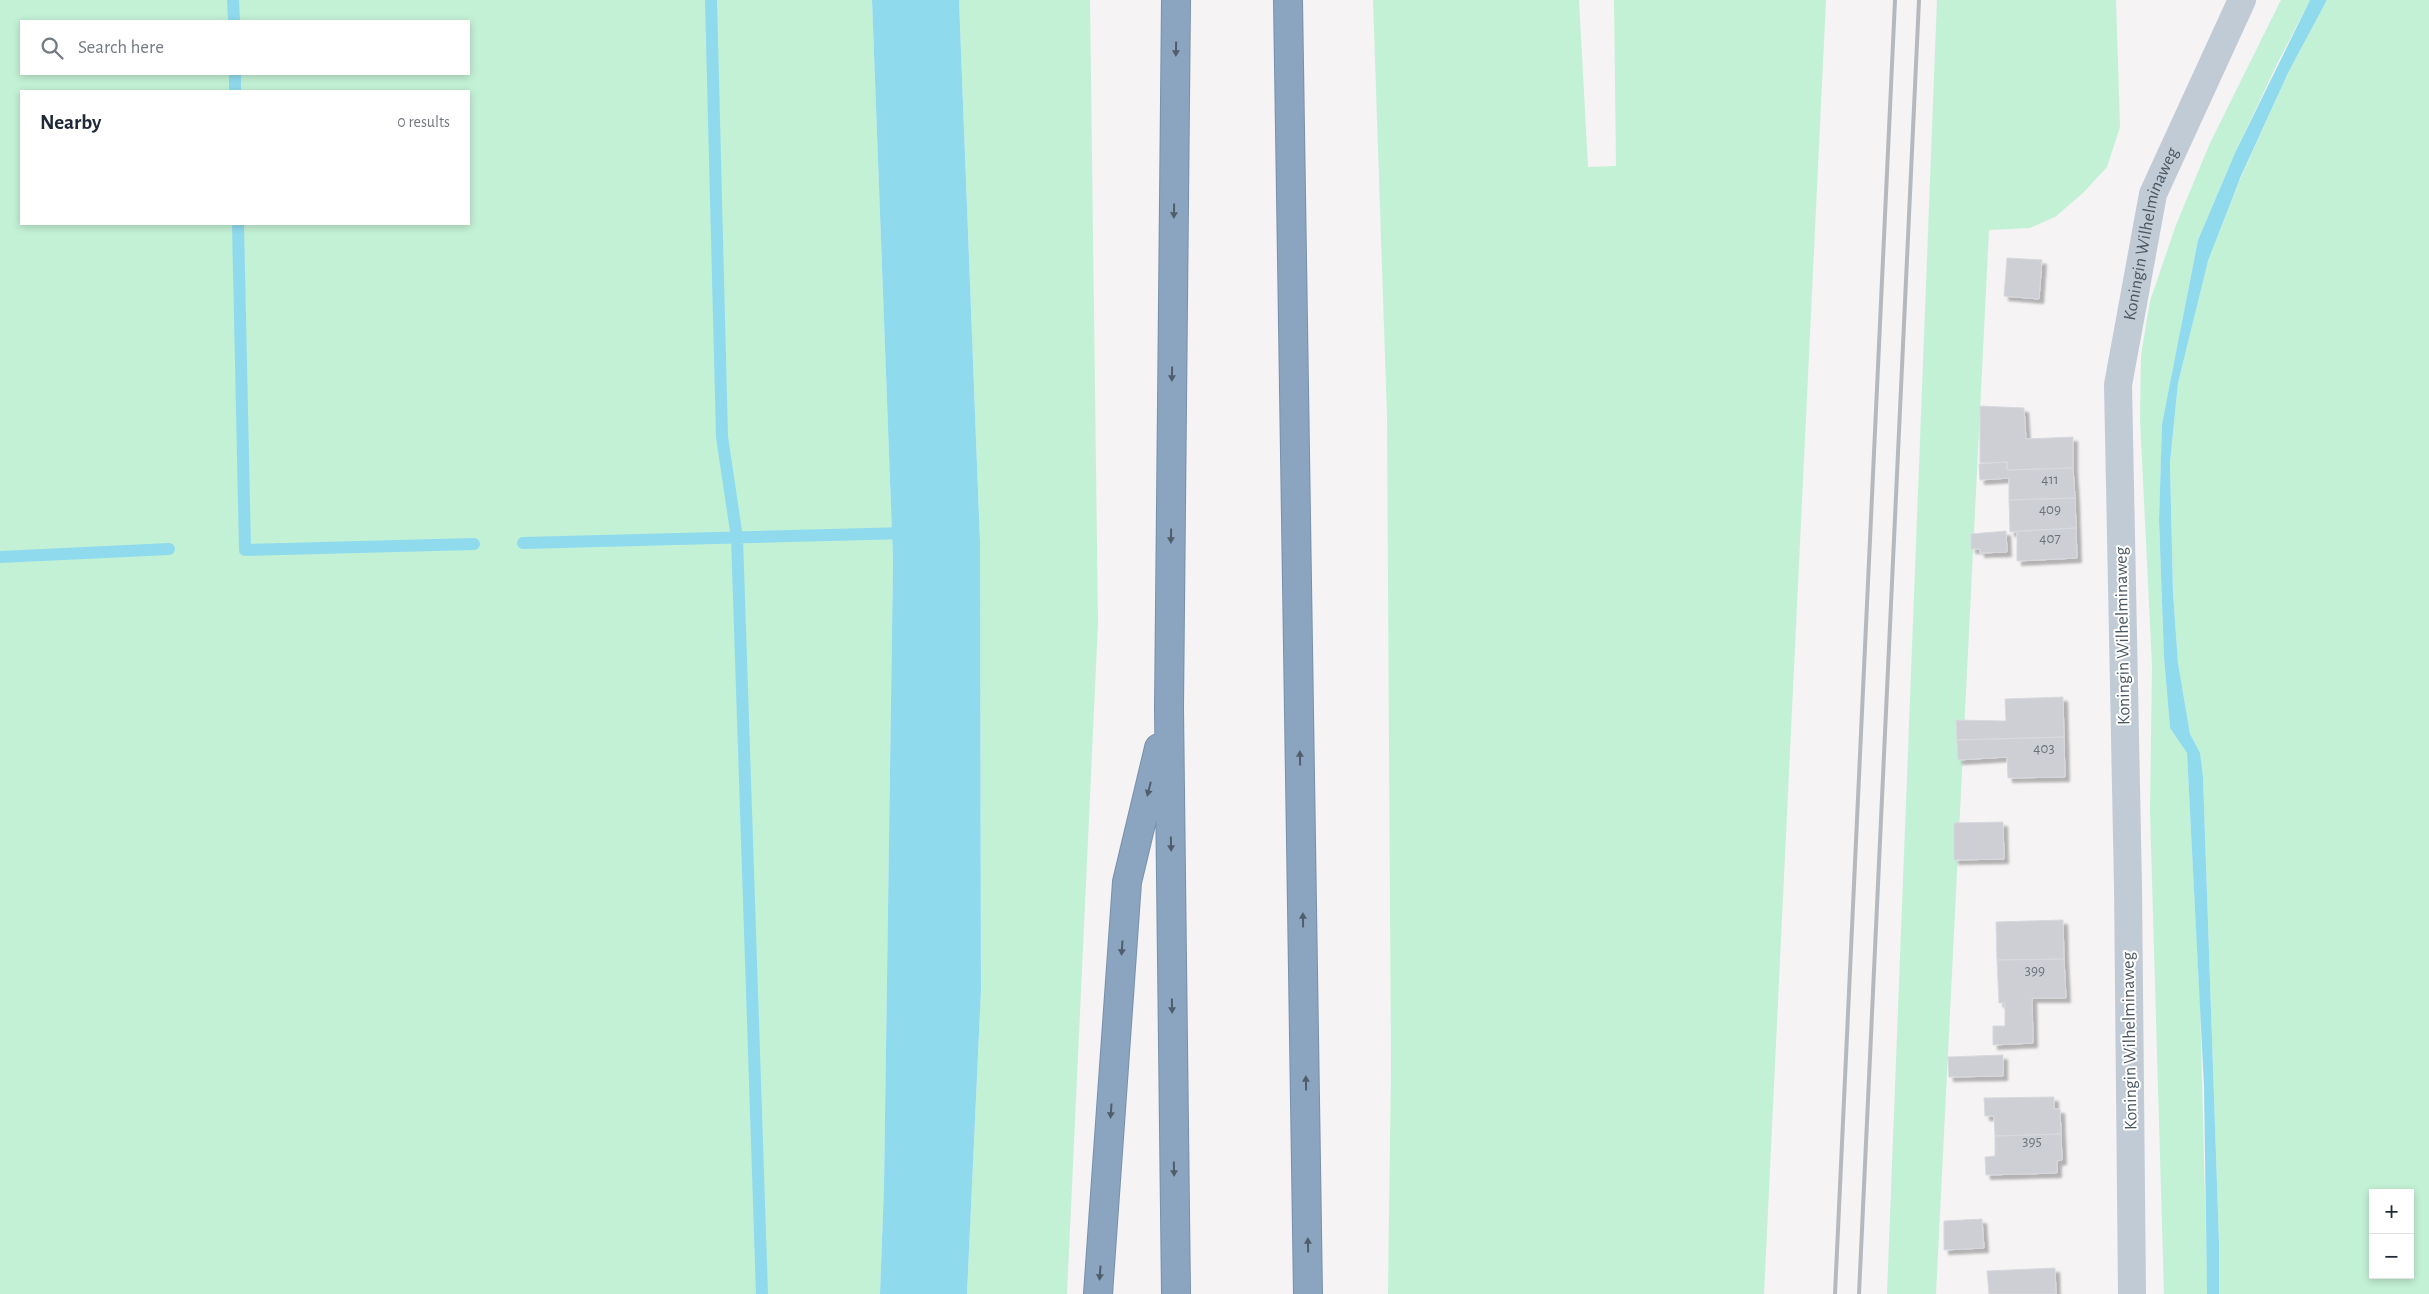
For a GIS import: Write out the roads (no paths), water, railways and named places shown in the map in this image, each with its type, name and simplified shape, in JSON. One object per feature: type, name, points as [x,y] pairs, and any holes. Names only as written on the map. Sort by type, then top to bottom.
[{"type":"highway","points":[[1176,0],[1169,708],[1176,1294]]},
{"type":"highway","points":[[1288,0],[1308,1294]]},
{"type":"highway","points":[[1098,1294],[1126,882],[1169,708]]},
{"type":"main road","name":"Koningin Wilhelminaweg","points":[[2132,1294],[2128,877],[2118,385],[2153,194],[2242,0]]},
{"type":"water","points":[[872,0],[959,0],[980,542],[981,990],[967,1294],[880,1294],[884,1186],[893,561]]},
{"type":"water","points":[[2310,0],[2327,0],[2289,71],[2241,176],[2208,261],[2178,383],[2170,463],[2173,593],[2178,663],[2190,734],[2200,753],[2203,777],[2219,1242],[2219,1294],[2207,1294],[2204,1086],[2187,753],[2170,728],[2164,657],[2159,520],[2162,424],[2198,240],[2235,153]]},
{"type":"waterway","points":[[233,0],[234,20]]},
{"type":"waterway","points":[[711,0],[722,437],[737,538],[762,1294]]},
{"type":"waterway","points":[[235,75],[235,90]]},
{"type":"waterway","points":[[238,225],[245,550],[474,544]]},
{"type":"waterway","points":[[523,543],[907,533]]},
{"type":"waterway","points":[[0,557],[169,549]]},
{"type":"railway","points":[[1835,1294],[1895,0]]},
{"type":"railway","points":[[1859,1294],[1919,0]]}]
